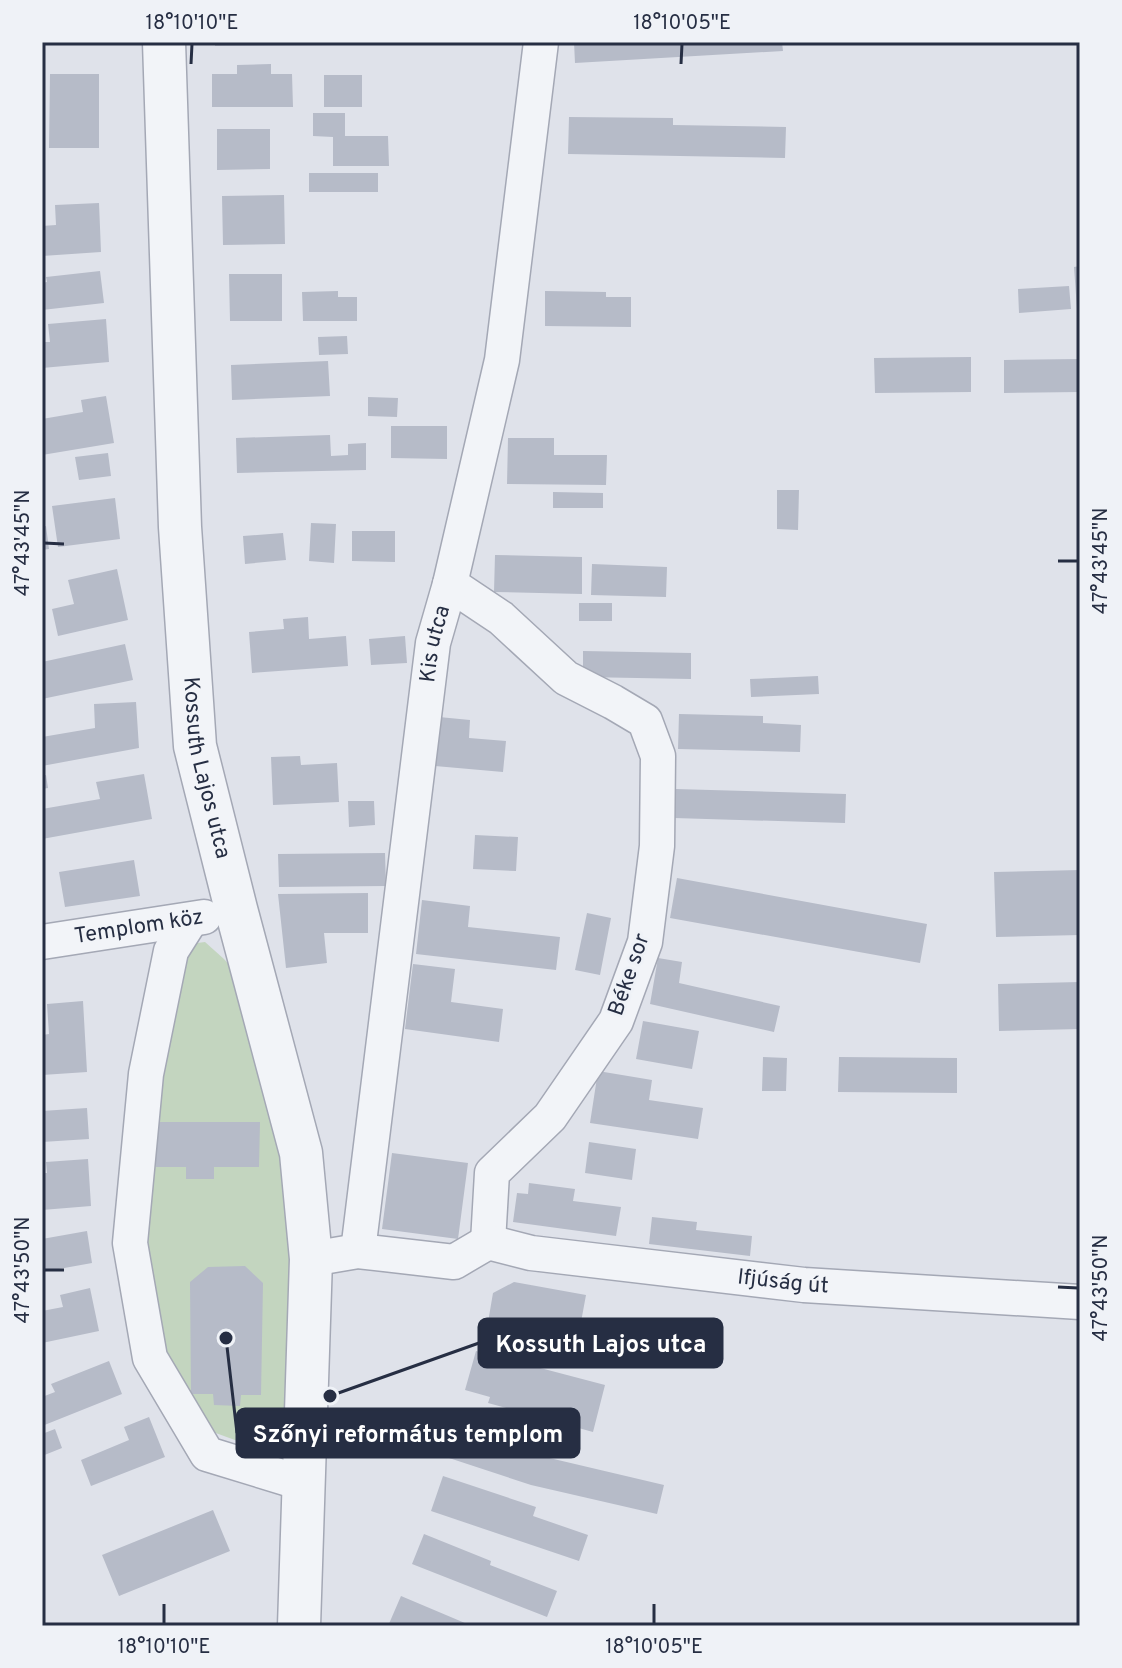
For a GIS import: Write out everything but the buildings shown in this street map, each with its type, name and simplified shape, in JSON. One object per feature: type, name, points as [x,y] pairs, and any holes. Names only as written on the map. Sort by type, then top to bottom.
[{"type":"street","name":"Kossuth Lajos utca","points":[[164,42],[180,527],[195,746],[301,1153],[311,1259],[299,1626]]},
{"type":"street","name":"Kis utca","points":[[358,1251],[433,643],[450,584],[502,360],[541,42]]},
{"type":"street","name":"Béke sor","points":[[450,584],[501,618],[566,678],[645,721],[658,756],[657,846],[645,942],[616,1021],[550,1117],[492,1173],[488,1242]]},
{"type":"street","name":"Templom köz","points":[[42,942],[190,921],[236,909]]},
{"type":"street","points":[[190,921],[171,951],[146,1074],[131,1227],[130,1243],[150,1358],[207,1454],[305,1484]]},
{"type":"street","points":[[311,1259],[358,1251],[454,1262],[488,1242]]},
{"type":"street","name":"Ifjúság út","points":[[488,1242],[531,1253],[804,1285],[1080,1302]]},
{"type":"green space","points":[[205,942],[240,977],[289,1152],[299,1257],[289,1460],[213,1432],[161,1344],[145,1241],[148,1191],[172,998],[190,944]]},
{"type":"place","name":"Szőnyi református templom","points":[[226,1338]]},
{"type":"place","name":"Kossuth Lajos utca","points":[[330,1396]]}]
